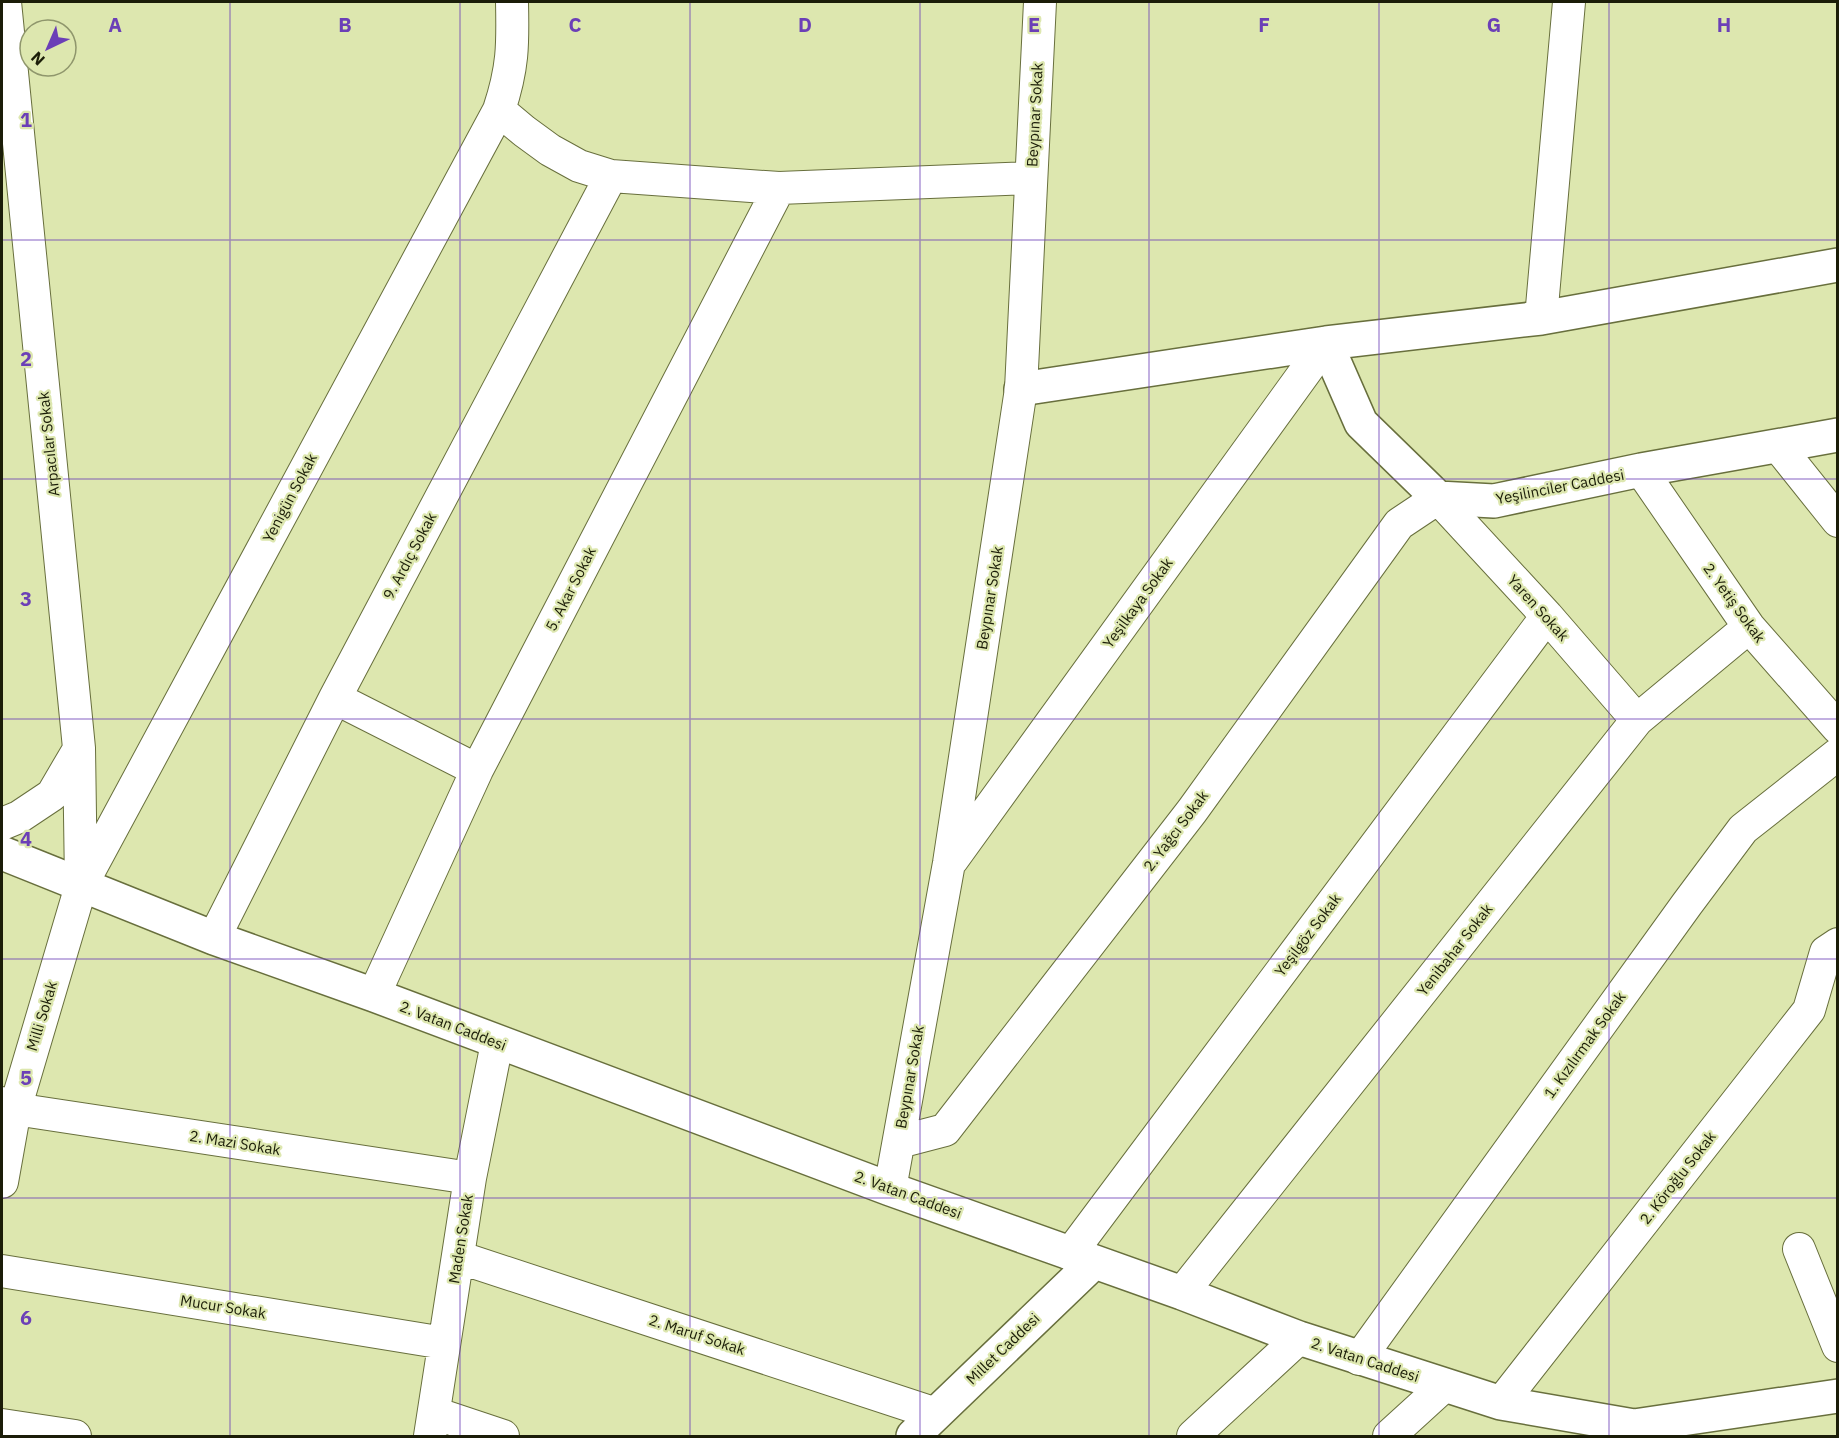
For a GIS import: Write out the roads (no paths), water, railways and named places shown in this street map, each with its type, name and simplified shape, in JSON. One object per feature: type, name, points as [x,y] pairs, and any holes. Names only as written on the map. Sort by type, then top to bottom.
[{"type":"main road","points":[[1021,389],[1326,343],[1541,318],[1838,265]]},
{"type":"main road","points":[[1326,343],[1361,423],[1438,498]]},
{"type":"main road","name":"Yeşilinciler Caddesi","points":[[1438,498],[1494,501],[1641,470],[1838,435]]},
{"type":"main road","name":"2. Vatan Caddesi","points":[[2,853],[214,938],[374,995],[890,1189],[1182,1293],[1299,1338],[1501,1403],[1628,1431],[1838,1396]]},
{"type":"main road","name":"Millet Caddesi","points":[[925,1425],[1082,1258]]},
{"type":"street","name":"Arpacılar Sokak","points":[[5,2],[79,748],[81,886]]},
{"type":"street","name":"Yenigün Sokak","points":[[81,886],[499,110],[509,81],[513,51],[512,2]]},
{"type":"street","name":"Beypınar Sokak","points":[[890,1189],[949,863],[1021,389],[1040,2]]},
{"type":"street","points":[[1541,318],[1569,2]]},
{"type":"street","points":[[499,110],[550,150],[579,166],[611,176],[779,188],[1032,178]]},
{"type":"street","name":"9. Ardıç Sokak","points":[[214,938],[335,698],[611,176]]},
{"type":"street","name":"5. Akar Sokak","points":[[374,995],[477,770],[779,188]]},
{"type":"street","name":"Yeşilkaya Sokak","points":[[949,863],[1326,343]]},
{"type":"street","points":[[1778,446],[1838,521]]},
{"type":"street","name":"2. Yetiş Sokak","points":[[1641,470],[1749,627],[1838,728]]},
{"type":"street","name":"Yaren Sokak","points":[[1438,498],[1547,616],[1637,720]]},
{"type":"street","name":"2. Yağcı Sokak","points":[[898,1142],[945,1130],[1192,811],[1399,524],[1438,498]]},
{"type":"street","name":"Yeşilgöz Sokak","points":[[1082,1258],[1547,616]]},
{"type":"street","name":"Yenibahar Sokak","points":[[1182,1293],[1637,720],[1749,627]]},
{"type":"street","points":[[335,698],[477,770]]},
{"type":"street","points":[[2,824],[19,817],[52,795],[79,748]]},
{"type":"street","name":"1. Kızılırmak Sokak","points":[[1359,1359],[1743,829],[1838,754]]},
{"type":"street","name":"Milli Sokak","points":[[2,1182],[8,1106],[81,886]]},
{"type":"street","name":"2. Köroğlu Sokak","points":[[1501,1403],[1809,1010],[1826,952],[1838,944]]},
{"type":"street","name":"Maden Sokak","points":[[432,1425],[470,1178],[497,1043]]},
{"type":"street","name":"2. Mazi Sokak","points":[[8,1106],[470,1178]]},
{"type":"street","points":[[1799,1249],[1838,1346]]},
{"type":"street","name":"2. Maruf Sokak","points":[[458,1257],[925,1425]]},
{"type":"street","name":"Mucur Sokak","points":[[2,1271],[444,1343]]},
{"type":"street","points":[[1193,1437],[1299,1338]]},
{"type":"street","points":[[1389,1437],[1446,1385]]},
{"type":"street","points":[[2,1425],[75,1437]]},
{"type":"street","points":[[432,1425],[503,1437]]}]
